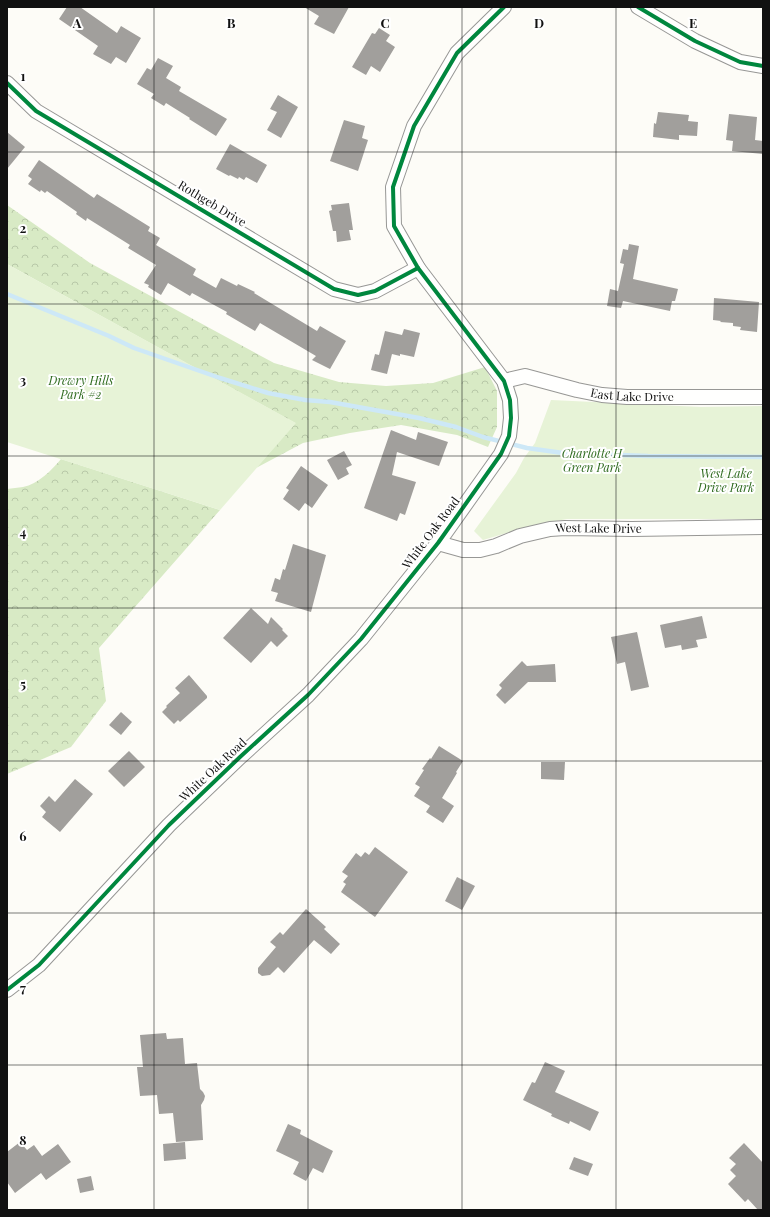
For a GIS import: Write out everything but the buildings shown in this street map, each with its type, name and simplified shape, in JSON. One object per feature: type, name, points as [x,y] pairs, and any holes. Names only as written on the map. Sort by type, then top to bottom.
[{"type":"street","name":"White Oak Road","points":[[7,990],[39,965],[170,825],[308,694],[361,638],[438,543],[501,454],[509,436],[511,418],[510,400],[504,381],[418,268],[394,226],[393,187],[414,126],[457,53],[504,7]]},
{"type":"street","points":[[638,7],[696,41],[740,62],[763,66]]},
{"type":"street","name":"Rothgeb Drive","points":[[7,83],[36,111],[334,289],[358,295],[375,291],[418,268]]},
{"type":"street","name":"East Lake Drive","points":[[504,381],[525,376],[602,396],[763,397]]},
{"type":"street","name":"West Lake Drive","points":[[438,543],[463,550],[480,550],[520,536],[550,529],[763,527]]},
{"type":"green space","points":[[7,205],[90,263],[274,363],[339,382],[386,386],[433,383],[485,367],[497,391],[497,427],[488,447],[457,435],[401,425],[350,433],[303,443],[256,468],[295,423],[7,264]]},
{"type":"green space","name":"Drewry Hills Park #2","points":[[7,264],[296,423],[220,510],[7,442]]},
{"type":"green space","name":"Charlotte H Green Park","points":[[551,400],[701,407],[763,406],[763,519],[567,519],[534,525],[483,540],[474,531],[516,473],[524,458],[535,443]]},
{"type":"green space","points":[[61,459],[220,510],[99,648],[106,701],[71,747],[7,774],[7,489],[23,487],[34,483],[49,472]]},
{"type":"waterway","points":[[7,294],[109,336],[134,348],[268,393],[305,400],[330,402],[419,418],[456,427],[483,437],[527,448],[563,453],[648,456],[763,457]]},
{"type":"cycle path","points":[[7,990],[39,965],[169,825],[308,695],[361,639],[438,543],[501,454],[509,436],[511,418],[510,400],[504,381],[418,268],[394,226],[393,187],[414,126],[457,53],[504,7]]},
{"type":"cycle path","points":[[638,7],[695,41],[740,62],[763,66]]},
{"type":"cycle path","points":[[7,83],[36,111],[334,289],[358,295],[375,291],[418,268]]},
{"type":"park label","name":"West Lake Drive Park","points":[[726,481]]}]
